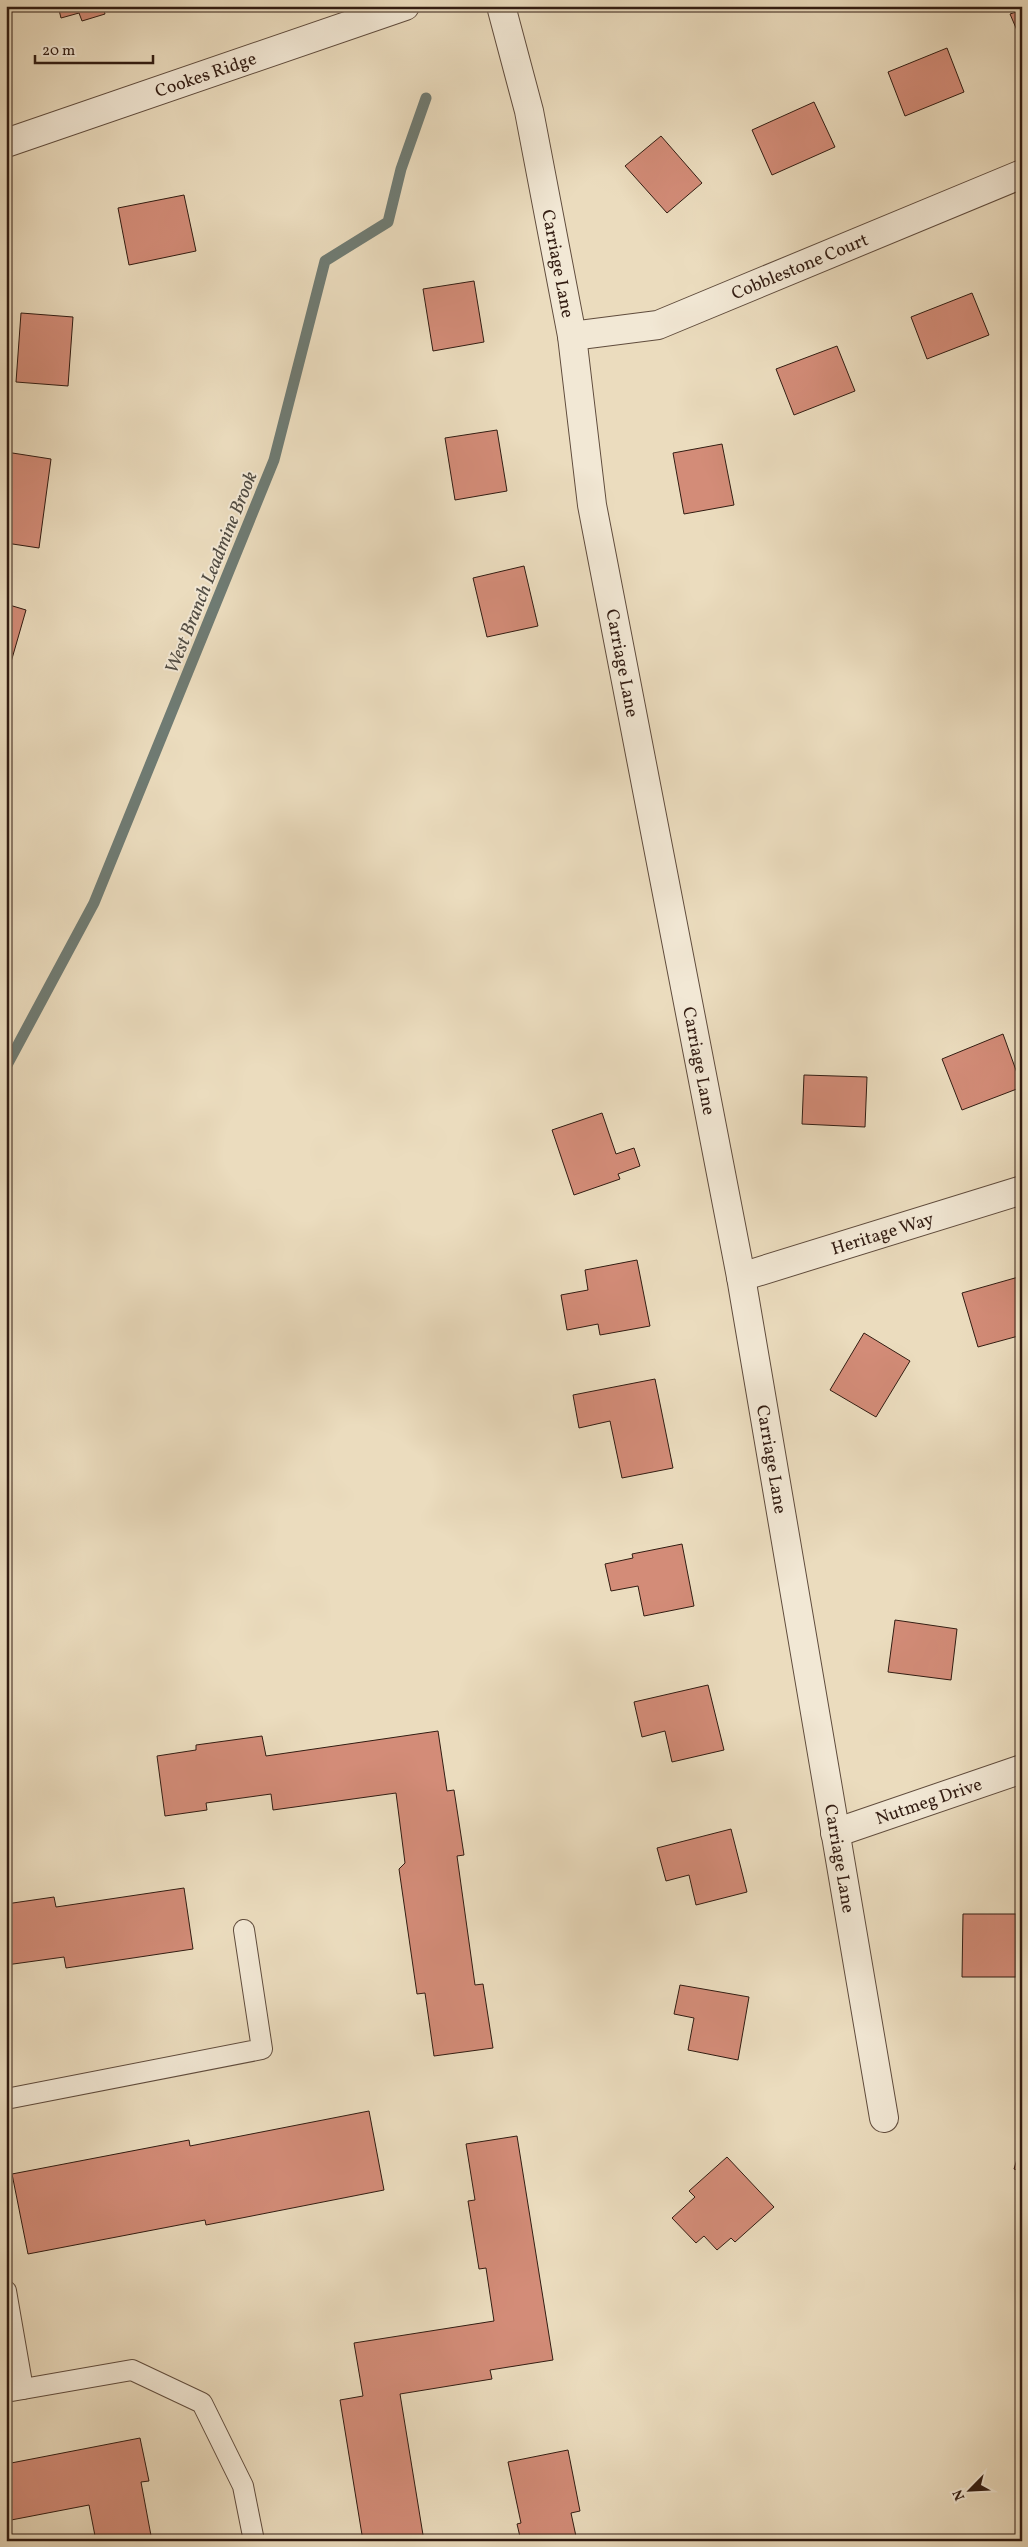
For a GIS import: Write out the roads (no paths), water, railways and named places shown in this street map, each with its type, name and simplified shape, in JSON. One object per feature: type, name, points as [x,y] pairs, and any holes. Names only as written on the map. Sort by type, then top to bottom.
[{"type":"street","name":"Cookes Ridge","points":[[6,143],[404,6]]},
{"type":"street","name":"Carriage Lane","points":[[501,6],[529,111],[572,336],[592,505],[741,1277],[884,2118]]},
{"type":"street","name":"Cobblestone Court","points":[[572,336],[658,325],[1022,174]]},
{"type":"street","name":"Heritage Way","points":[[741,1277],[1022,1190]]},
{"type":"street","name":"Nutmeg Drive","points":[[835,1833],[1022,1769]]},
{"type":"lane","points":[[6,2098],[262,2049],[244,1930]]},
{"type":"lane","points":[[6,2291],[15,2390],[132,2370],[202,2403],[244,2486],[254,2541]]},
{"type":"waterway","name":"West Branch Leadmine Brook","points":[[6,1067],[94,903],[274,460],[325,261],[388,222],[401,169],[426,98]]}]
